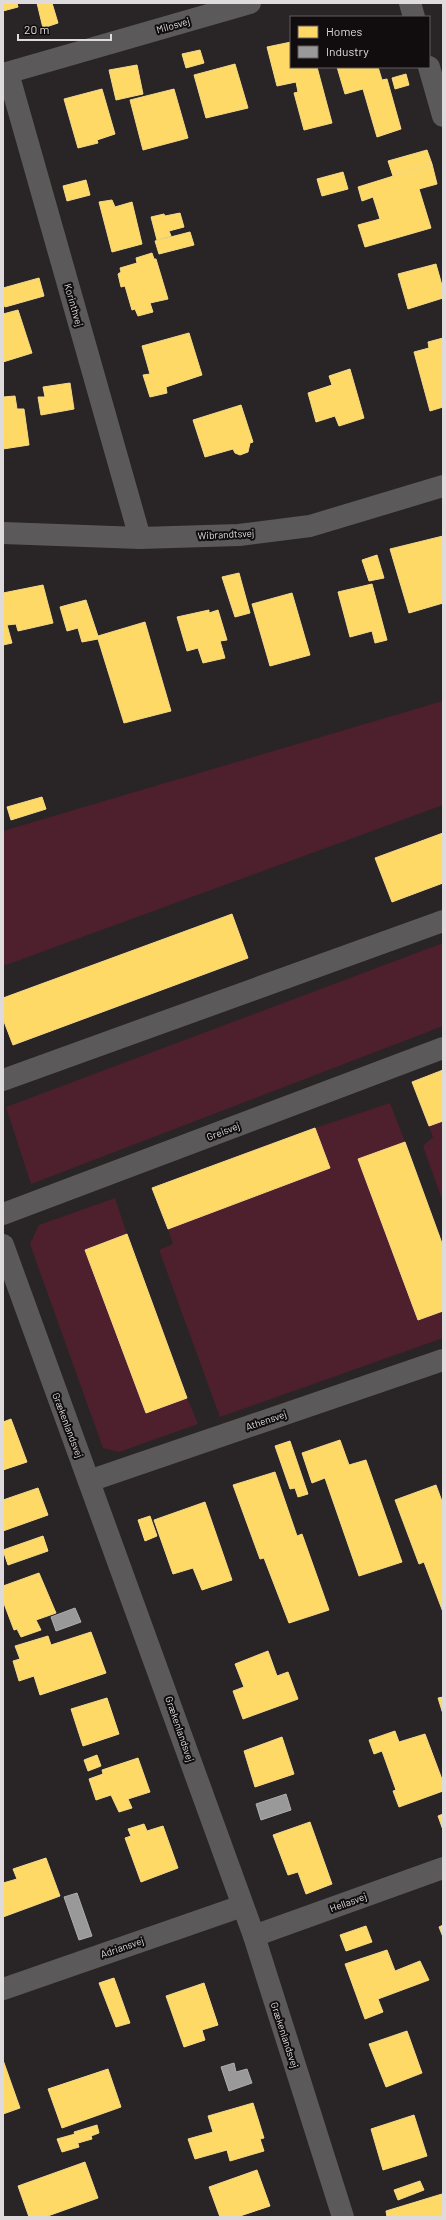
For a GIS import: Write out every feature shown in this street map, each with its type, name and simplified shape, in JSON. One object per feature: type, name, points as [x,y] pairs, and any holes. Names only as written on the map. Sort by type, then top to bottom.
[{"type":"street","name":"Milosvej","points":[[6,73],[250,3]]},
{"type":"street","points":[[410,3],[414,16]]},
{"type":"street","points":[[429,68],[443,116]]},
{"type":"street","name":"Korinthvej","points":[[6,73],[140,538]]},
{"type":"street","name":"Wibrandtsvej","points":[[3,533],[140,538],[239,535],[310,526],[443,486]]},
{"type":"street","points":[[3,1080],[443,921]]},
{"type":"street","name":"Greisvej","points":[[3,1214],[443,1048]]},
{"type":"street","name":"Grækenlandsvej","points":[[3,1245],[162,1679],[254,1936],[343,2217]]},
{"type":"street","name":"Athensvej","points":[[89,1481],[443,1360]]},
{"type":"street","name":"Hellasvej","points":[[254,1936],[443,1868]]},
{"type":"street","name":"Adriansvej","points":[[3,1989],[242,1906]]},
{"type":"shaded area","points":[[443,701],[443,805],[3,966],[3,831]]},
{"type":"shaded area","points":[[443,943],[443,1026],[31,1184],[6,1107]]},
{"type":"shaded area","points":[[390,1103],[405,1142],[358,1159],[418,1320],[443,1311],[443,1338],[220,1417],[159,1250],[173,1244],[168,1229],[330,1168],[315,1128]]},
{"type":"shaded area","points":[[443,1121],[443,1202],[423,1146],[433,1137],[429,1126]]},
{"type":"shaded area","points":[[115,1198],[127,1234],[85,1250],[146,1412],[187,1398],[198,1424],[119,1452],[103,1448],[30,1244],[39,1225]]},
{"type":"building: Homes","points":[[3,3],[17,3],[18,7],[3,11]]},
{"type":"building: Homes","points":[[37,3],[52,3],[58,23],[43,28]]},
{"type":"building: Homes","points":[[290,42],[290,68],[317,68],[332,123],[304,130],[294,93],[298,92],[296,82],[277,86],[267,47]]},
{"type":"building: Homes","points":[[200,50],[204,63],[186,68],[182,54]]},
{"type":"building: Homes","points":[[235,64],[248,108],[206,118],[194,75]]},
{"type":"building: Homes","points":[[137,65],[143,94],[116,100],[109,70]]},
{"type":"building: Homes","points":[[337,68],[378,68],[382,80],[387,79],[401,129],[377,137],[363,89],[345,94]]},
{"type":"building: Homes","points":[[406,74],[409,85],[395,89],[392,78]]},
{"type":"building: Homes","points":[[102,89],[115,134],[97,140],[98,143],[78,148],[64,99]]},
{"type":"building: Homes","points":[[174,89],[188,138],[143,150],[130,100]]},
{"type":"building: Homes","points":[[427,150],[432,164],[393,176],[388,161]]},
{"type":"building: Homes","points":[[432,164],[437,184],[419,189],[431,228],[365,247],[358,225],[380,219],[373,197],[362,201],[358,187]]},
{"type":"building: Homes","points":[[343,172],[348,189],[322,196],[317,179]]},
{"type":"building: Homes","points":[[86,180],[90,195],[67,201],[63,186]]},
{"type":"building: Homes","points":[[112,200],[115,207],[132,202],[142,244],[112,252],[99,202]]},
{"type":"building: Homes","points":[[180,213],[184,227],[169,231],[171,236],[157,240],[151,217]]},
{"type":"building: Homes","points":[[190,232],[194,245],[159,254],[155,241]]},
{"type":"building: Homes","points":[[152,253],[154,259],[156,259],[168,299],[150,303],[153,312],[138,316],[135,309],[132,310],[125,286],[121,287],[118,274],[121,272],[120,268],[137,263],[136,258]]},
{"type":"building: Homes","points":[[436,264],[443,289],[443,298],[408,309],[398,274]]},
{"type":"building: Homes","points":[[39,278],[44,296],[5,307],[3,303],[3,288]]},
{"type":"building: Homes","points":[[18,310],[32,353],[3,362],[3,314]]},
{"type":"building: Homes","points":[[189,333],[202,375],[166,387],[167,393],[150,397],[143,375],[150,374],[142,346]]},
{"type":"building: Homes","points":[[443,338],[443,407],[430,411],[414,352],[429,348],[428,342]]},
{"type":"building: Homes","points":[[350,369],[364,418],[339,426],[335,416],[316,422],[308,393],[332,385],[329,376]]},
{"type":"building: Homes","points":[[70,383],[74,409],[41,415],[38,397],[45,397],[43,387]]},
{"type":"building: Homes","points":[[15,396],[17,409],[24,409],[29,445],[3,449],[3,397]]},
{"type":"building: Homes","points":[[241,405],[253,442],[250,443],[248,452],[240,455],[235,453],[233,449],[205,457],[193,420]]},
{"type":"building: Homes","points":[[443,536],[443,603],[409,613],[390,549]]},
{"type":"building: Homes","points":[[377,555],[384,578],[369,581],[362,560]]},
{"type":"building: Homes","points":[[239,573],[250,613],[235,617],[222,577]]},
{"type":"building: Homes","points":[[372,584],[387,640],[375,643],[372,631],[350,637],[338,592]]},
{"type":"building: Homes","points":[[43,585],[53,623],[18,631],[16,624],[7,625],[12,643],[3,645],[3,593]]},
{"type":"building: Homes","points":[[292,593],[310,655],[270,666],[252,604]]},
{"type":"building: Homes","points":[[86,600],[98,636],[145,622],[171,711],[124,723],[98,639],[82,642],[71,604]]},
{"type":"building: Homes","points":[[71,604],[78,628],[67,631],[60,607]]},
{"type":"building: Homes","points":[[209,610],[209,613],[218,610],[227,640],[220,641],[225,658],[203,663],[198,648],[187,651],[177,617]]},
{"type":"building: Homes","points":[[42,797],[46,809],[11,820],[7,807]]},
{"type":"building: Homes","points":[[443,833],[443,883],[392,902],[375,858]]},
{"type":"building: Homes","points":[[232,914],[248,958],[13,1045],[3,1019],[3,998]]},
{"type":"building: Homes","points":[[443,1070],[443,1121],[429,1126],[412,1082]]},
{"type":"building: Homes","points":[[315,1128],[330,1168],[168,1229],[152,1188]]},
{"type":"building: Homes","points":[[405,1142],[443,1246],[443,1311],[418,1320],[358,1159]]},
{"type":"building: Homes","points":[[127,1234],[187,1398],[146,1413],[85,1250]]},
{"type":"building: Homes","points":[[11,1419],[27,1462],[3,1470],[3,1422]]},
{"type":"building: Homes","points":[[340,1440],[349,1465],[366,1460],[402,1562],[359,1576],[325,1478],[312,1483],[302,1453]]},
{"type":"building: Homes","points":[[290,1441],[308,1494],[298,1497],[295,1488],[290,1489],[275,1446]]},
{"type":"building: Homes","points":[[275,1472],[297,1536],[302,1534],[329,1610],[289,1623],[264,1558],[260,1559],[233,1485]]},
{"type":"building: Homes","points":[[436,1485],[443,1504],[443,1612],[424,1562],[419,1564],[395,1500]]},
{"type":"building: Homes","points":[[38,1488],[48,1515],[3,1531],[3,1500]]},
{"type":"building: Homes","points":[[205,1502],[232,1580],[202,1590],[193,1568],[173,1574],[154,1520]]},
{"type":"building: Homes","points":[[150,1516],[157,1536],[145,1541],[138,1520]]},
{"type":"building: Homes","points":[[43,1536],[48,1551],[8,1565],[3,1550]]},
{"type":"building: Homes","points":[[39,1573],[56,1613],[36,1620],[41,1630],[21,1637],[17,1629],[14,1630],[3,1601],[3,1586]]},
{"type":"building: Homes","points":[[91,1632],[106,1673],[40,1695],[34,1676],[19,1681],[13,1661],[20,1659],[15,1646],[48,1636],[51,1645]]},
{"type":"building: Homes","points":[[268,1651],[277,1676],[288,1672],[298,1699],[243,1719],[233,1691],[244,1687],[235,1664]]},
{"type":"building: Homes","points":[[443,1697],[443,1714],[438,1698]]},
{"type":"building: Homes","points":[[107,1698],[119,1734],[83,1746],[71,1709]]},
{"type":"building: Homes","points":[[395,1731],[399,1742],[425,1734],[443,1782],[443,1791],[399,1807],[393,1791],[396,1790],[382,1751],[374,1754],[369,1740]]},
{"type":"building: Homes","points":[[282,1737],[294,1774],[255,1787],[244,1751]]},
{"type":"building: Homes","points":[[97,1755],[101,1766],[88,1771],[84,1760]]},
{"type":"building: Homes","points":[[138,1758],[150,1792],[128,1799],[132,1808],[119,1812],[111,1795],[96,1800],[89,1779],[103,1774],[102,1770]]},
{"type":"building: Homes","points":[[443,1814],[443,1830],[438,1816]]},
{"type":"building: Homes","points":[[310,1822],[332,1884],[306,1894],[298,1872],[288,1875],[273,1835]]},
{"type":"building: Homes","points":[[144,1824],[147,1831],[163,1826],[178,1868],[141,1882],[125,1838],[131,1836],[128,1829]]},
{"type":"building: Homes","points":[[46,1858],[60,1896],[3,1917],[3,1883],[17,1879],[13,1869]]},
{"type":"building: Homes","points":[[443,1925],[443,1937],[439,1927]]},
{"type":"building: Homes","points":[[366,1926],[372,1942],[346,1951],[340,1935]]},
{"type":"building: Homes","points":[[387,1950],[395,1971],[420,1961],[429,1980],[378,1999],[383,2012],[365,2019],[345,1964]]},
{"type":"building: Homes","points":[[114,1978],[130,2023],[116,2027],[99,1983]]},
{"type":"building: Homes","points":[[204,1983],[218,2025],[202,2030],[205,2040],[184,2047],[166,1996]]},
{"type":"building: Homes","points":[[407,2031],[422,2073],[386,2087],[369,2044]]},
{"type":"building: Homes","points":[[3,2060],[20,2108],[3,2114]]},
{"type":"building: Homes","points":[[108,2069],[121,2107],[62,2128],[48,2089]]},
{"type":"building: Homes","points":[[253,2103],[264,2138],[260,2139],[264,2151],[230,2161],[227,2150],[195,2159],[188,2139],[213,2132],[208,2116]]},
{"type":"building: Homes","points":[[414,2115],[427,2156],[383,2170],[371,2129]]},
{"type":"building: Homes","points":[[97,2125],[99,2133],[91,2136],[92,2139],[78,2143],[74,2132]]},
{"type":"building: Homes","points":[[75,2134],[79,2147],[62,2152],[57,2139]]},
{"type":"building: Homes","points":[[85,2162],[98,2198],[45,2217],[29,2217],[18,2186]]},
{"type":"building: Homes","points":[[257,2170],[270,2206],[237,2217],[220,2217],[209,2187]]},
{"type":"building: Homes","points":[[420,2181],[424,2190],[398,2200],[394,2190]]},
{"type":"building: Homes","points":[[442,2194],[443,2217],[387,2217],[386,2211]]},
{"type":"building: Industry","points":[[75,1608],[81,1622],[56,1631],[51,1617]]},
{"type":"building: Industry","points":[[286,1794],[291,1810],[261,1820],[256,1804]]},
{"type":"building: Industry","points":[[77,1893],[92,1936],[79,1940],[64,1897]]},
{"type":"building: Industry","points":[[234,2063],[236,2072],[247,2069],[252,2083],[229,2091],[221,2067]]}]
